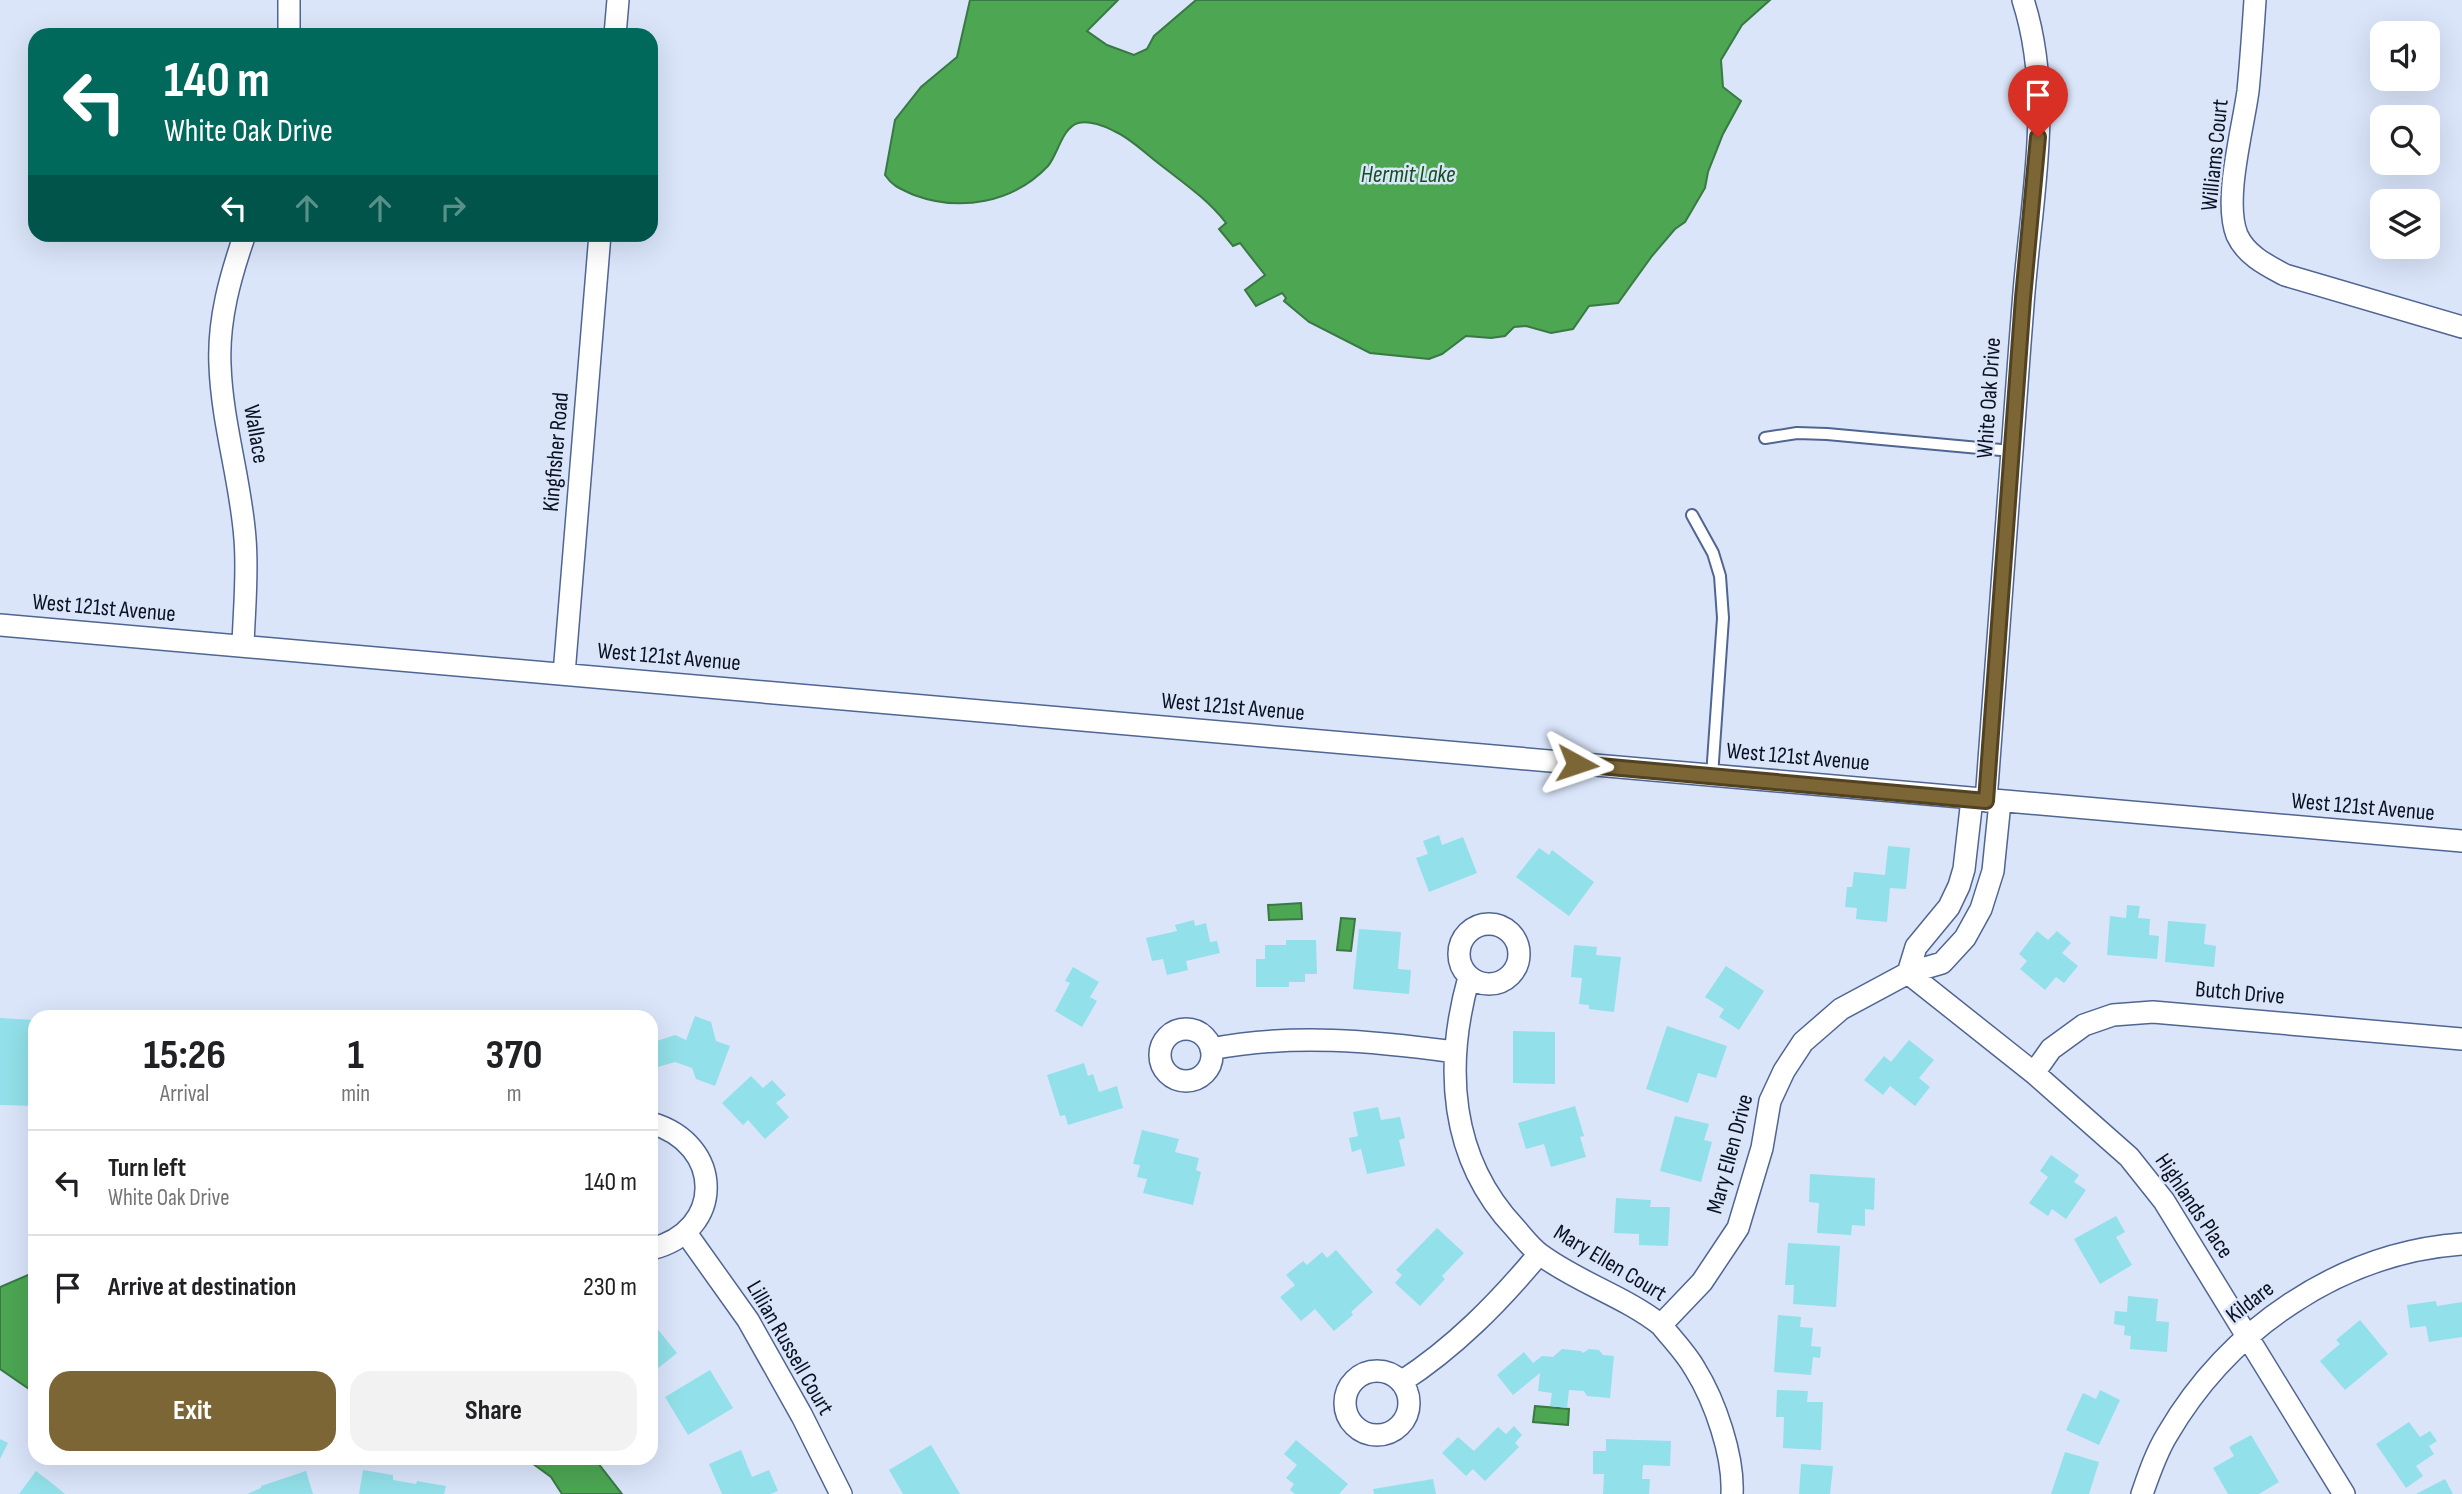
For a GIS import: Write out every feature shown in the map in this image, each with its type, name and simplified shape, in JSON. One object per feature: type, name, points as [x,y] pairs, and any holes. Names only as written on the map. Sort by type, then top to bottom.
[{"type":"street","points":[[289,0],[289,28]]},
{"type":"street","points":[[616,28],[618,0]]},
{"type":"street","name":"White Oak Drive","points":[[1986,801],[2038,126],[2038,77],[2034,43],[2023,0]]},
{"type":"street","name":"Williams Court","points":[[2255,0],[2248,90],[2232,201],[2233,223],[2245,249],[2264,264],[2285,275],[2462,327]]},
{"type":"street","name":"Wallace","points":[[242,242],[225,304],[219,363],[222,397],[239,484],[245,541],[243,646]]},
{"type":"street","name":"Kingfisher Road","points":[[564,674],[599,242]]},
{"type":"street","name":"West 121st Avenue","points":[[0,625],[2462,841]]},
{"type":"street","points":[[1908,974],[1916,947],[1949,907],[1959,886],[1986,801]]},
{"type":"street","name":"Mary Ellen Drive","points":[[1661,1325],[1702,1282],[1738,1228],[1762,1148],[1770,1101],[1802,1042],[1841,1009],[1908,974],[1942,963],[1965,938],[1981,909],[1993,871],[1986,801]]},
{"type":"street","name":"Highlands Place","points":[[1908,974],[2034,1073],[2129,1157],[2164,1201],[2344,1494]]},
{"type":"street","name":"Mary Ellen Court","points":[[1469,977],[1455,1052],[1457,1102],[1467,1153],[1482,1185],[1503,1216],[1539,1254],[1631,1303],[1661,1325]]},
{"type":"street","name":"Butch Drive","points":[[2034,1073],[2051,1049],[2084,1025],[2113,1015],[2153,1012],[2462,1039]]},
{"type":"street","points":[[1211,1049],[1281,1040],[1323,1039],[1455,1052]]},
{"type":"street","points":[[658,1126],[669,1129],[687,1141],[699,1157],[706,1177],[705,1198],[698,1217],[686,1233],[668,1245],[658,1247]]},
{"type":"street","name":"Lillian Russell Court","points":[[686,1233],[748,1320],[802,1416],[841,1494]]},
{"type":"street","name":"Kildare","points":[[2143,1494],[2166,1436],[2218,1366],[2246,1336],[2305,1294],[2346,1274],[2386,1259],[2445,1245],[2462,1244]]},
{"type":"street","points":[[1401,1382],[1434,1360],[1469,1330],[1500,1301],[1539,1254]]},
{"type":"street","points":[[1661,1325],[1695,1369],[1720,1422],[1733,1480],[1732,1494]]},
{"type":"lane","points":[[1765,438],[1797,433],[1827,434],[2012,451]]},
{"type":"lane","points":[[1692,515],[1713,553],[1720,576],[1723,618],[1712,776]]},
{"type":"water","name":"Hermit Lake","points":[[970,0],[1118,0],[1087,31],[1107,45],[1134,55],[1147,49],[1154,36],[1196,0],[1770,0],[1742,25],[1721,60],[1723,87],[1741,101],[1723,134],[1708,172],[1705,188],[1685,222],[1675,229],[1652,256],[1618,303],[1589,306],[1573,329],[1551,333],[1526,326],[1514,327],[1505,336],[1466,336],[1442,354],[1429,359],[1370,353],[1309,322],[1284,301],[1286,298],[1282,293],[1256,306],[1245,290],[1265,275],[1240,243],[1233,246],[1219,229],[1226,223],[1192,189],[1135,144],[1102,125],[1082,122],[1073,126],[1064,136],[1052,161],[1034,179],[1019,189],[985,201],[949,203],[914,195],[894,185],[885,175],[895,120],[921,87],[957,57]]},
{"type":"water","points":[[1301,903],[1302,919],[1269,920],[1268,905]]},
{"type":"water","points":[[1341,918],[1355,919],[1351,951],[1337,950]]},
{"type":"water","points":[[28,1275],[28,1388],[0,1369],[0,1287]]},
{"type":"water","points":[[1535,1406],[1569,1409],[1568,1425],[1533,1422]]},
{"type":"water","points":[[535,1465],[599,1465],[622,1494],[562,1494],[551,1477]]},
{"type":"building","points":[[1439,835],[1442,845],[1463,837],[1477,873],[1429,892],[1416,858],[1428,854],[1423,841]]},
{"type":"building","points":[[1888,846],[1910,848],[1906,889],[1890,888],[1887,922],[1856,919],[1857,908],[1845,907],[1847,887],[1852,887],[1854,872],[1885,875]]},
{"type":"building","points":[[1539,848],[1549,855],[1552,850],[1594,882],[1569,916],[1516,877]]},
{"type":"building","points":[[2127,905],[2140,906],[2138,918],[2150,919],[2149,935],[2159,936],[2157,959],[2107,955],[2110,916],[2126,918]]},
{"type":"building","points":[[1194,920],[1195,926],[1206,923],[1210,942],[1217,941],[1220,953],[1186,961],[1188,970],[1167,975],[1163,959],[1152,961],[1146,938],[1177,931],[1175,925]]},
{"type":"building","points":[[2168,921],[2206,924],[2204,944],[2216,946],[2214,967],[2165,962]]},
{"type":"building","points":[[1359,929],[1401,932],[1398,969],[1411,970],[1409,994],[1353,989]]},
{"type":"building","points":[[2037,931],[2048,940],[2057,931],[2071,943],[2062,953],[2078,966],[2064,983],[2056,977],[2045,990],[2020,969],[2027,961],[2019,954]]},
{"type":"building","points":[[1286,940],[1316,940],[1317,974],[1305,974],[1305,982],[1289,982],[1289,987],[1256,987],[1256,959],[1265,959],[1265,945],[1286,945]]},
{"type":"building","points":[[1574,945],[1597,947],[1596,955],[1621,957],[1614,1012],[1589,1009],[1589,1005],[1579,1004],[1582,978],[1571,977]]},
{"type":"building","points":[[1726,966],[1764,991],[1739,1030],[1719,1017],[1724,1009],[1705,997]]},
{"type":"building","points":[[1073,967],[1099,982],[1090,997],[1097,1001],[1082,1027],[1055,1011],[1070,983],[1065,981]]},
{"type":"building","points":[[695,1016],[711,1022],[716,1041],[730,1046],[715,1086],[696,1079],[692,1068],[675,1062],[658,1067],[658,1041],[675,1035],[686,1040]]},
{"type":"building","points":[[0,1018],[28,1020],[28,1106],[0,1105]]},
{"type":"building","points":[[1667,1026],[1727,1046],[1716,1078],[1698,1073],[1688,1103],[1646,1089]]},
{"type":"building","points":[[1513,1031],[1555,1032],[1555,1084],[1513,1083]]},
{"type":"building","points":[[1909,1040],[1934,1060],[1919,1078],[1930,1087],[1915,1106],[1890,1086],[1883,1095],[1864,1080],[1884,1056],[1891,1062]]},
{"type":"building","points":[[1084,1063],[1088,1076],[1093,1074],[1099,1092],[1117,1086],[1123,1108],[1068,1125],[1065,1115],[1060,1116],[1047,1075]]},
{"type":"building","points":[[751,1076],[763,1088],[772,1080],[786,1095],[776,1103],[789,1117],[765,1139],[748,1120],[743,1125],[722,1103]]},
{"type":"building","points":[[1575,1106],[1584,1136],[1580,1137],[1586,1157],[1551,1167],[1544,1144],[1526,1149],[1518,1123]]},
{"type":"building","points":[[1378,1107],[1381,1120],[1400,1117],[1405,1138],[1399,1140],[1405,1166],[1367,1174],[1361,1149],[1352,1152],[1349,1138],[1358,1136],[1353,1112]]},
{"type":"building","points":[[1675,1116],[1709,1124],[1704,1140],[1712,1142],[1701,1182],[1660,1171]]},
{"type":"building","points":[[1142,1130],[1179,1139],[1175,1152],[1199,1158],[1196,1170],[1201,1172],[1193,1205],[1143,1193],[1147,1179],[1137,1177],[1140,1165],[1133,1164]]},
{"type":"building","points":[[2051,1155],[2079,1175],[2074,1182],[2086,1190],[2066,1219],[2052,1209],[2048,1216],[2029,1203],[2048,1177],[2040,1171]]},
{"type":"building","points":[[1810,1174],[1875,1178],[1874,1210],[1865,1209],[1865,1226],[1852,1225],[1851,1235],[1817,1233],[1819,1203],[1809,1202]]},
{"type":"building","points":[[1616,1198],[1651,1200],[1650,1207],[1670,1207],[1668,1246],[1639,1245],[1639,1234],[1614,1233]]},
{"type":"building","points":[[2116,1216],[2125,1232],[2116,1237],[2132,1265],[2100,1284],[2074,1239]]},
{"type":"building","points":[[1437,1228],[1464,1253],[1442,1276],[1445,1279],[1420,1306],[1395,1283],[1402,1275],[1396,1270]]},
{"type":"building","points":[[1788,1243],[1840,1246],[1836,1307],[1793,1304],[1794,1285],[1785,1285]]},
{"type":"building","points":[[1336,1250],[1373,1292],[1351,1312],[1353,1315],[1334,1331],[1315,1309],[1301,1321],[1280,1297],[1295,1285],[1286,1275],[1303,1261],[1307,1265],[1322,1252],[1327,1258]]},
{"type":"building","points":[[2128,1296],[2158,1299],[2156,1321],[2169,1322],[2167,1352],[2130,1349],[2131,1336],[2124,1335],[2125,1326],[2114,1324],[2115,1311],[2127,1312]]},
{"type":"building","points":[[2436,1301],[2437,1306],[2462,1302],[2462,1337],[2429,1342],[2426,1326],[2410,1328],[2407,1305]]},
{"type":"building","points":[[1778,1315],[1801,1317],[1800,1327],[1813,1328],[1811,1346],[1821,1347],[1820,1358],[1813,1357],[1811,1375],[1774,1372]]},
{"type":"building","points":[[2360,1320],[2388,1354],[2345,1390],[2320,1361],[2340,1344],[2336,1340]]},
{"type":"building","points":[[658,1330],[677,1353],[658,1368]]},
{"type":"building","points":[[1562,1349],[1583,1353],[1589,1349],[1599,1350],[1603,1355],[1614,1356],[1610,1398],[1587,1396],[1584,1391],[1569,1390],[1567,1408],[1550,1406],[1552,1393],[1538,1391],[1540,1373],[1513,1395],[1497,1375],[1524,1352],[1533,1363],[1542,1356],[1553,1357]]},
{"type":"building","points":[[710,1370],[733,1408],[688,1435],[665,1397]]},
{"type":"building","points":[[1777,1390],[1808,1391],[1807,1402],[1823,1402],[1821,1450],[1783,1448],[1784,1417],[1776,1417]]},
{"type":"building","points":[[2100,1390],[2120,1400],[2099,1445],[2066,1430],[2083,1393],[2096,1399]]},
{"type":"building","points":[[2409,1422],[2420,1437],[2430,1431],[2437,1441],[2429,1446],[2434,1454],[2416,1466],[2423,1476],[2406,1488],[2376,1444]]},
{"type":"building","points":[[1514,1426],[1522,1435],[1515,1443],[1519,1447],[1485,1481],[1473,1469],[1466,1476],[1442,1453],[1458,1437],[1474,1451],[1498,1427],[1506,1434]]},
{"type":"building","points":[[2251,1435],[2279,1482],[2259,1494],[2228,1494],[2213,1468],[2234,1456],[2229,1447]]},
{"type":"building","points":[[0,1439],[8,1443],[0,1459]]},
{"type":"building","points":[[1606,1439],[1671,1441],[1670,1466],[1643,1465],[1642,1479],[1650,1479],[1649,1494],[1603,1494],[1604,1474],[1593,1474],[1593,1451],[1606,1451]]},
{"type":"building","points":[[1296,1440],[1348,1484],[1339,1494],[1295,1494],[1290,1490],[1294,1484],[1286,1478],[1297,1465],[1284,1454]]},
{"type":"building","points":[[931,1445],[960,1494],[903,1494],[889,1470]]},
{"type":"building","points":[[741,1450],[752,1477],[769,1470],[778,1491],[770,1494],[722,1494],[709,1464]]},
{"type":"building","points":[[2065,1452],[2099,1462],[2089,1494],[2051,1494]]},
{"type":"building","points":[[1801,1464],[1833,1466],[1830,1494],[1799,1494]]},
{"type":"building","points":[[363,1470],[393,1475],[393,1480],[446,1486],[444,1494],[359,1494]]},
{"type":"building","points":[[36,1471],[53,1484],[65,1494],[19,1494]]},
{"type":"building","points":[[306,1471],[313,1494],[247,1494],[261,1486]]},
{"type":"building","points":[[1433,1479],[1436,1494],[1374,1494],[1373,1489]]},
{"type":"building","points":[[2445,1479],[2453,1494],[2416,1494]]},
{"type":"route","points":[[1577,764],[1986,801],[2023,298],[2038,137]]}]
